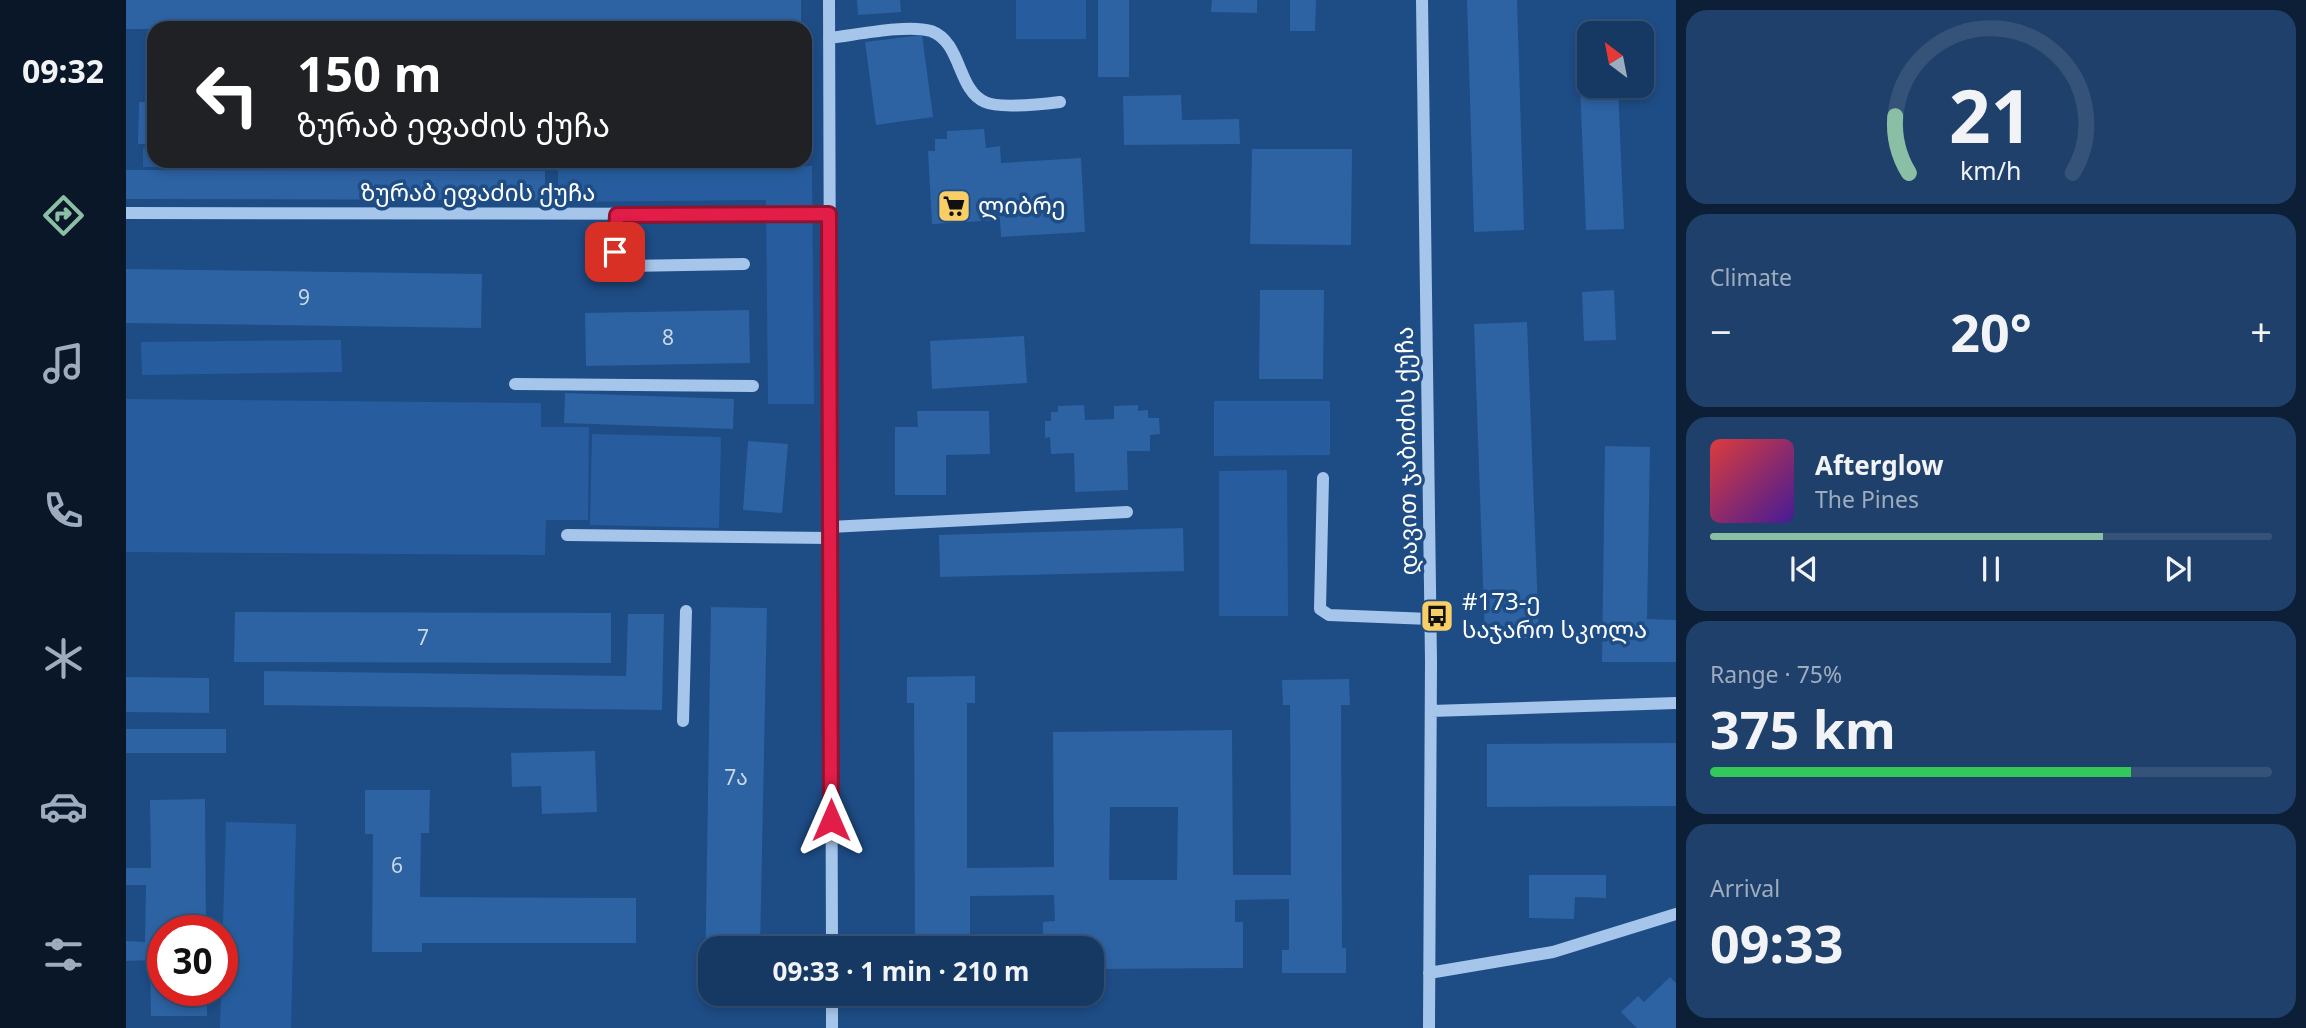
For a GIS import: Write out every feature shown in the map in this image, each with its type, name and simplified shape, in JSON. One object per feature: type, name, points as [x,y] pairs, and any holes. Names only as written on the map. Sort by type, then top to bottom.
[{"type":"street","points":[[829,0],[832,936]]},
{"type":"street","name":"დავით ჯაბიძის ქუჩა","points":[[1422,0],[1431,710],[1429,1028]]},
{"type":"street","points":[[829,38],[917,28],[934,32],[949,46],[974,93],[985,103],[1007,105],[1060,102]]},
{"type":"street","name":"ზურაბ ეფაძის ქუჩა","points":[[126,213],[829,214]]},
{"type":"street","points":[[617,215],[615,259],[619,264],[744,264]]},
{"type":"street","points":[[515,384],[753,386]]},
{"type":"street","points":[[1323,478],[1320,609],[1329,615],[1430,619]]},
{"type":"street","points":[[567,535],[830,532],[1127,512]]},
{"type":"street","points":[[683,721],[686,611]]},
{"type":"street","points":[[1431,710],[1676,703]]},
{"type":"street","points":[[1429,973],[1553,952],[1676,915]]},
{"type":"street","points":[[832,1006],[832,1028]]},
{"type":"shaded area","points":[[1016,0],[1086,0],[1086,39],[1016,39]]},
{"type":"shaded area","points":[[143,148],[147,148],[147,167],[143,167]]},
{"type":"shaded area","points":[[812,166],[814,404],[768,404],[766,200],[558,202],[558,169]]},
{"type":"shaded area","points":[[341,340],[342,372],[142,375],[141,342]]},
{"type":"shaded area","points":[[126,399],[541,403],[541,427],[589,427],[588,520],[546,520],[545,555],[126,552]]},
{"type":"shaded area","points":[[1214,401],[1330,401],[1330,455],[1214,456]]},
{"type":"shaded area","points":[[592,434],[721,437],[719,528],[590,525]]},
{"type":"shaded area","points":[[1287,470],[1288,616],[1219,616],[1219,471]]},
{"type":"shaded area","points":[[226,822],[296,824],[291,1028],[220,1028],[221,1006],[238,1006],[238,915],[223,915]]},
{"type":"building","points":[[126,0],[801,0],[801,21],[147,21],[147,29],[126,29]]},
{"type":"building","points":[[857,0],[900,0],[901,12],[858,15]]},
{"type":"building","points":[[1098,0],[1129,0],[1129,77],[1098,77]]},
{"type":"building","points":[[1212,0],[1257,0],[1257,13],[1211,12]]},
{"type":"building","points":[[1290,0],[1316,0],[1315,31],[1290,31]]},
{"type":"building","points":[[1467,0],[1517,0],[1524,230],[1474,232]]},
{"type":"building","points":[[922,35],[933,117],[876,125],[865,42]]},
{"type":"building","points":[[1181,95],[1182,120],[1239,119],[1240,144],[1124,145],[1123,96]]},
{"type":"building","points":[[1581,98],[1619,98],[1624,229],[1586,230]]},
{"type":"building","points":[[139,102],[147,102],[147,144],[138,144]]},
{"type":"building","points":[[984,129],[986,148],[1000,146],[1001,163],[1081,158],[1085,232],[1001,237],[1000,220],[932,224],[928,151],[935,151],[935,139],[947,139],[947,131]]},
{"type":"building","points":[[1252,149],[1352,149],[1351,245],[1250,244]]},
{"type":"building","points":[[126,170],[545,171],[545,200],[126,199]]},
{"type":"building","points":[[126,269],[482,274],[481,328],[126,323]]},
{"type":"building","points":[[1260,290],[1324,290],[1323,379],[1259,379]]},
{"type":"building","points":[[1614,290],[1616,340],[1584,341],[1582,292]]},
{"type":"building","points":[[749,310],[750,363],[586,366],[585,313]]},
{"type":"building","points":[[1527,322],[1539,638],[1485,640],[1474,324]]},
{"type":"building","points":[[1024,336],[1027,383],[932,389],[930,341]]},
{"type":"building","points":[[565,393],[734,399],[733,429],[564,423]]},
{"type":"building","points":[[1084,405],[1085,420],[1114,419],[1114,406],[1138,405],[1138,411],[1148,410],[1148,418],[1159,418],[1160,434],[1150,435],[1150,451],[1127,451],[1128,490],[1075,492],[1074,453],[1051,454],[1050,437],[1045,438],[1045,421],[1051,421],[1051,412],[1058,412],[1058,406]]},
{"type":"building","points":[[917,411],[989,411],[990,454],[946,455],[946,495],[895,495],[895,427],[918,427]]},
{"type":"building","points":[[748,441],[788,444],[782,513],[743,510]]},
{"type":"building","points":[[1605,446],[1650,447],[1647,619],[1676,620],[1676,662],[1602,662]]},
{"type":"building","points":[[1183,528],[1184,571],[940,577],[939,535]]},
{"type":"building","points":[[711,607],[767,608],[760,936],[706,936]]},
{"type":"building","points":[[235,612],[611,613],[611,663],[234,662]]},
{"type":"building","points":[[628,614],[664,614],[662,710],[264,705],[264,671],[626,676]]},
{"type":"building","points":[[975,676],[975,703],[967,703],[967,868],[1054,867],[1053,732],[1232,730],[1233,875],[1291,875],[1290,705],[1283,705],[1282,680],[1349,679],[1350,705],[1341,705],[1342,948],[1346,948],[1346,973],[1282,973],[1282,950],[1289,950],[1289,899],[1235,900],[1235,922],[1243,922],[1243,968],[1104,969],[1104,936],[1043,936],[1043,922],[1055,921],[1054,895],[970,896],[970,936],[915,936],[914,703],[907,703],[907,677]],"holes":[[[1110,807],[1178,807],[1177,880],[1109,880]]]},
{"type":"building","points":[[126,677],[209,678],[209,713],[126,712]]},
{"type":"building","points":[[126,729],[226,729],[226,753],[126,753]]},
{"type":"building","points":[[1676,743],[1676,806],[1487,807],[1487,744]]},
{"type":"building","points":[[595,751],[597,812],[542,814],[541,786],[512,787],[511,753]]},
{"type":"building","points":[[365,790],[430,790],[429,833],[421,833],[420,897],[636,898],[636,943],[422,943],[422,952],[372,952],[373,834],[365,834]]},
{"type":"building","points":[[205,799],[206,915],[147,915],[147,960],[126,961],[126,941],[145,942],[146,885],[126,885],[126,868],[151,868],[150,800]]},
{"type":"building","points":[[1529,875],[1606,875],[1606,898],[1575,897],[1574,919],[1529,918]]},
{"type":"building","points":[[1670,977],[1676,983],[1676,1028],[1637,1028],[1621,1012],[1638,996],[1644,1002]]},
{"type":"building","points":[[151,1006],[207,1006],[207,1016],[151,1016]]},
{"type":"place","name":"ლიბრე","points":[[954,206]]},
{"type":"place","name":"#173-ე საჯარო სკოლა","points":[[1437,616]]},
{"type":"route","points":[[615,252],[617,215],[829,214],[831,820]]}]
